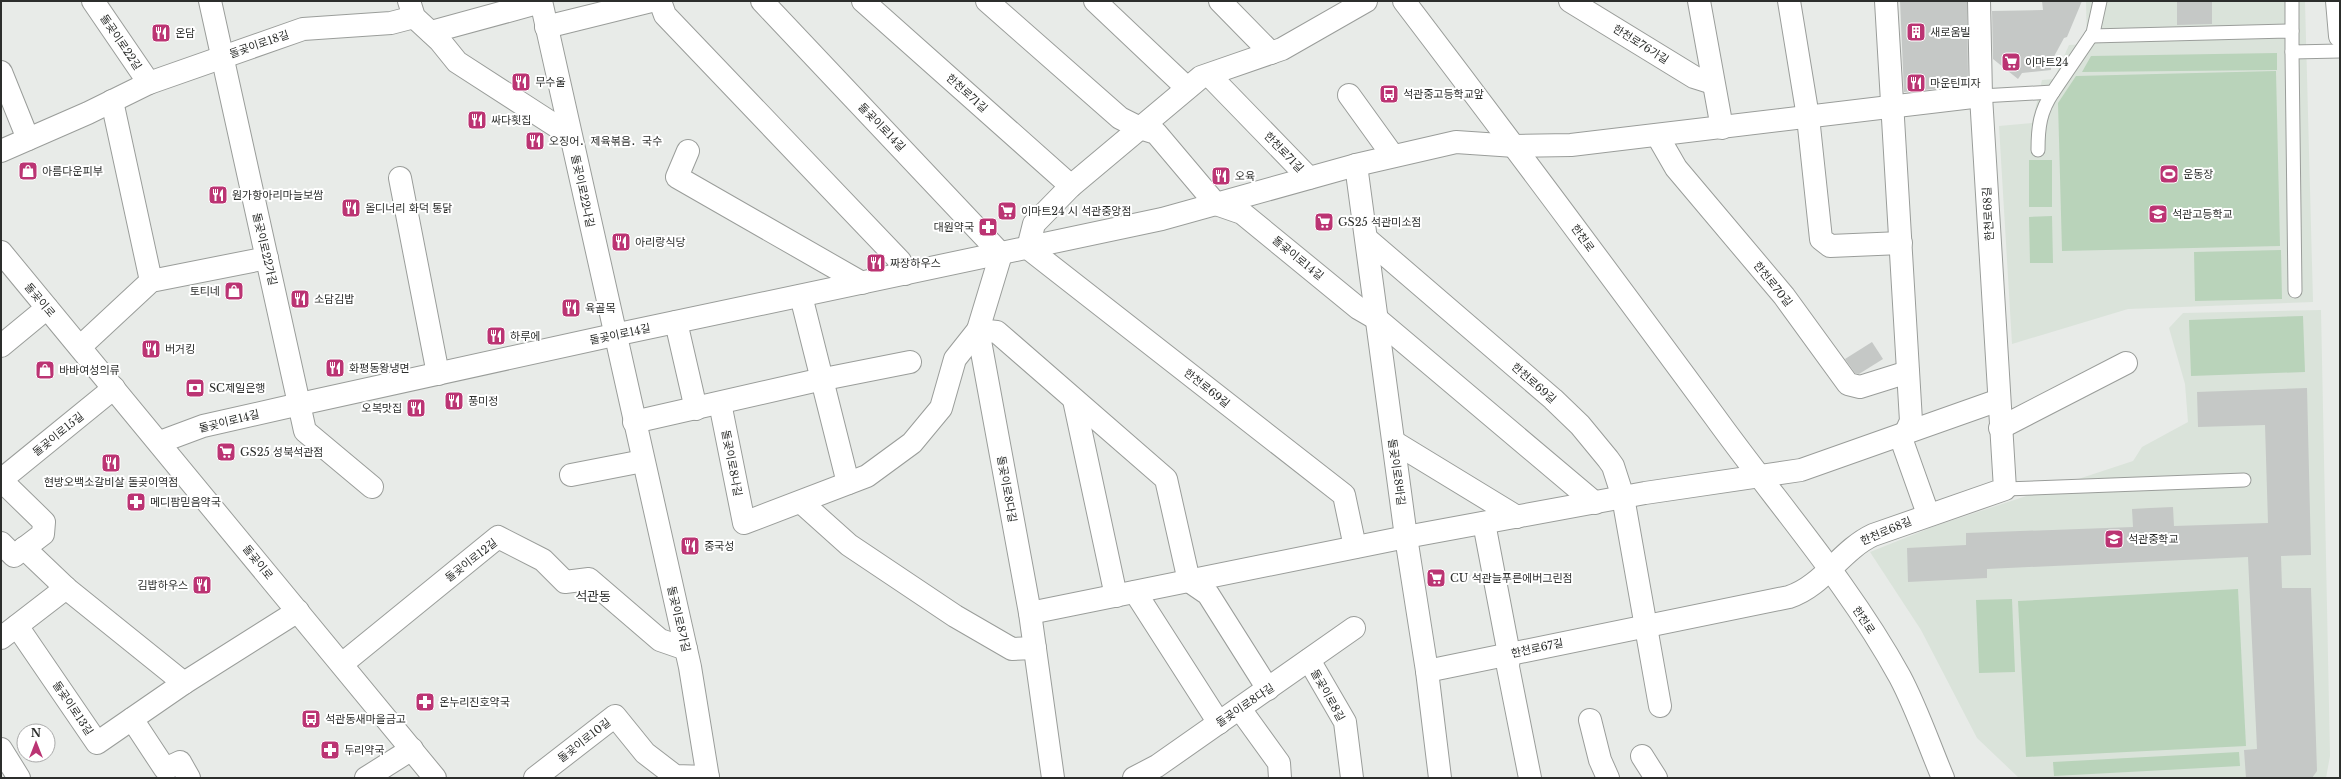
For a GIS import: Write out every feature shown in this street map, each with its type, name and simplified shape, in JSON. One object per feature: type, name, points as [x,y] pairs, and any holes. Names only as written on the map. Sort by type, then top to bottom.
[{"type":"street","name":"돌곶이로22길","points":[[93,1],[148,83]]},
{"type":"street","name":"돌곶이로22가길","points":[[210,1],[300,404]]},
{"type":"street","points":[[431,32],[541,1]]},
{"type":"street","name":"돌곶이로22나길","points":[[541,1],[614,335]]},
{"type":"street","points":[[546,27],[651,1]]},
{"type":"street","points":[[660,1],[664,15],[900,261],[905,274]]},
{"type":"street","name":"돌곶이로14길","points":[[762,1],[1001,254]]},
{"type":"street","name":"한천로71길","points":[[863,1],[1071,186]]},
{"type":"street","points":[[987,1],[1120,118],[1140,128],[1156,133],[1216,204]]},
{"type":"street","points":[[1095,1],[1187,88]]},
{"type":"street","points":[[1220,1],[1271,53]]},
{"type":"street","points":[[1028,248],[1034,224],[1071,186],[1201,77],[1271,53],[1366,1]]},
{"type":"street","name":"한천로","points":[[1404,1],[1515,146],[1759,478],[1830,570],[1871,629],[1901,680],[1943,778]]},
{"type":"street","name":"한천로76가길","points":[[1570,1],[1694,77],[1713,83]]},
{"type":"street","points":[[1699,1],[1722,128]]},
{"type":"street","points":[[1789,1],[1808,117],[1821,239],[1830,246],[1901,243]]},
{"type":"street","points":[[1886,1],[1911,421],[1902,441],[1928,514]]},
{"type":"street","name":"한천로68길","points":[[1830,570],[1863,540],[1928,514],[2005,490],[2000,428],[1981,96],[1979,1]]},
{"type":"street","points":[[2337,1],[2340,36]]},
{"type":"street","name":"돌곶이로18길","points":[[1,151],[112,101],[148,83],[303,29],[391,23],[412,9],[457,62],[570,135]]},
{"type":"street","points":[[1,72],[28,139]]},
{"type":"street","name":"한천로71길","points":[[1209,75],[1309,178]]},
{"type":"street","points":[[1349,95],[1393,156]]},
{"type":"street","points":[[1515,146],[1572,145],[1981,96]]},
{"type":"street","points":[[112,101],[151,281]]},
{"type":"street","name":"한천로70길","points":[[1657,135],[1676,168],[1784,296],[1848,384],[1853,387],[1860,387],[1908,372]]},
{"type":"street","name":"돌곶이로14길","points":[[160,442],[203,426],[300,404],[614,335],[1162,219],[1356,165],[1456,142],[1515,146]]},
{"type":"street","points":[[688,150],[677,177],[862,283]]},
{"type":"street","name":"돌곶이로8바길","points":[[1356,165],[1406,537],[1428,671],[1440,778]]},
{"type":"street","points":[[400,178],[438,374]]},
{"type":"street","name":"돌곶이로14길","points":[[1216,204],[1242,213],[1358,308],[1377,319]]},
{"type":"street","name":"한천로69길","points":[[1367,239],[1553,399],[1580,425],[1613,466],[1623,497],[1647,626]]},
{"type":"street","name":"한천로69길","points":[[1028,248],[1344,495],[1355,547]]},
{"type":"street","name":"돌곶이로","points":[[1,252],[160,442],[436,778]]},
{"type":"street","name":"돌곶이로8다길","points":[[744,523],[867,476],[912,443],[941,408],[956,359],[978,330],[1001,254]]},
{"type":"street","points":[[80,347],[151,281],[267,258]]},
{"type":"street","points":[[801,296],[848,483]]},
{"type":"street","points":[[1,346],[47,308]]},
{"type":"street","points":[[1377,319],[1595,503]]},
{"type":"street","points":[[676,322],[696,408]]},
{"type":"street","points":[[978,330],[997,332],[1166,479],[1189,581],[1208,594],[1268,689]]},
{"type":"street","name":"돌곶이로8다길","points":[[978,330],[1030,613],[1053,778]]},
{"type":"street","name":"돌곶이로8가길","points":[[614,335],[686,649],[708,778]]},
{"type":"street","points":[[634,422],[910,362]]},
{"type":"street","points":[[2000,428],[2126,363]]},
{"type":"street","name":"돌곶이로15길","points":[[1,543],[14,556],[43,534],[44,522],[1,480],[114,388]]},
{"type":"street","points":[[1074,400],[1125,594],[1219,723]]},
{"type":"street","points":[[1030,613],[1406,537],[1623,497],[1759,478],[1801,470],[1999,400]]},
{"type":"street","name":"돌곶이로8나길","points":[[720,403],[744,523]]},
{"type":"street","points":[[300,404],[305,431],[372,487]]},
{"type":"street","points":[[1394,442],[1517,517]]},
{"type":"street","points":[[570,475],[643,461]]},
{"type":"street","points":[[800,502],[849,546],[956,616],[1012,649],[1035,648]]},
{"type":"street","points":[[1484,523],[1509,654],[1508,667],[1530,778]]},
{"type":"street","name":"돌곶이로12길","points":[[342,664],[498,537],[543,560],[565,582],[589,579],[660,640],[686,649]]},
{"type":"street","points":[[24,548],[66,588],[184,683]]},
{"type":"street","name":"한천로67길","points":[[1428,671],[1789,597],[1800,594],[1830,570]]},
{"type":"street","points":[[9,632],[66,588]]},
{"type":"street","name":"돌곶이로13길","points":[[9,632],[97,743],[184,683],[298,610]]},
{"type":"street","points":[[1647,626],[1647,638],[1660,706]]},
{"type":"street","name":"돌곶이로8다길","points":[[1134,778],[1157,766],[1354,628]]},
{"type":"street","name":"돌곶이로8길","points":[[1309,660],[1345,722],[1352,778]]},
{"type":"street","points":[[1240,709],[1279,763],[1280,778]]},
{"type":"street","name":"돌곶이로10길","points":[[535,778],[615,716],[645,753],[675,776],[708,778]]},
{"type":"street","points":[[132,719],[165,769],[180,762],[189,778]]},
{"type":"street","points":[[1590,720],[1600,760],[1608,778]]},
{"type":"street","points":[[1,749],[19,778]]},
{"type":"street","points":[[366,778],[412,749]]},
{"type":"street","points":[[1642,756],[1656,778]]},
{"type":"lane","points":[[2038,150],[2042,109],[2091,36],[2097,19],[2100,1]]},
{"type":"lane","points":[[2292,1],[2295,292]]},
{"type":"lane","points":[[2091,36],[2292,31]]},
{"type":"lane","points":[[2292,52],[2340,51]]},
{"type":"lane","points":[[1981,96],[2053,92]]},
{"type":"lane","points":[[2005,490],[2244,480]]},
{"type":"shaded area","name":"석관고등학교","points":[[2086,1],[2305,1],[2313,302],[2128,309],[2012,344],[1999,126],[2032,123],[2042,80],[2054,79],[2069,45],[2087,44]]},
{"type":"shaded area","name":"석관중학교","points":[[2321,310],[2330,756],[2326,778],[2019,778],[1977,738],[1921,630],[1870,552],[1935,526],[2133,461],[2142,447],[2188,422],[2185,384],[2169,328],[2183,313]]},
{"type":"green space","points":[[2277,53],[2277,70],[2082,72],[2091,56]]},
{"type":"green space","name":"운동장","points":[[2276,71],[2280,246],[2062,251],[2058,103],[2076,76]]},
{"type":"green space","points":[[2029,160],[2052,160],[2052,207],[2029,207]]},
{"type":"green space","points":[[2052,216],[2053,263],[2030,263],[2029,217]]},
{"type":"green space","points":[[2281,250],[2282,299],[2195,301],[2194,252]]},
{"type":"green space","points":[[2303,316],[2305,372],[2191,376],[2189,320]]},
{"type":"green space","points":[[2238,589],[2246,746],[2026,757],[2018,601]]},
{"type":"green space","points":[[2012,599],[2015,672],[1979,673],[1976,600]]},
{"type":"green space","points":[[2239,752],[2240,766],[2054,776],[2053,762]]},
{"type":"building","points":[[1900,1],[1967,1],[1968,77],[1961,86],[1904,92]]},
{"type":"building","points":[[2042,1],[2082,1],[2067,37],[2064,38],[2051,62],[2051,70],[2022,73],[2018,79],[1993,59],[1992,11],[2043,10]]},
{"type":"building","points":[[2177,1],[2212,1],[2212,24],[2177,25]]},
{"type":"building","points":[[1872,342],[1883,359],[1859,374],[1855,373],[1845,359]]},
{"type":"building","points":[[2307,388],[2311,555],[2281,556],[2282,588],[2311,588],[2317,771],[2312,778],[2246,778],[2244,750],[2257,749],[2248,557],[1987,569],[1987,578],[1908,582],[1907,548],[1966,545],[1966,533],[2133,527],[2132,509],[2173,507],[2174,526],[2268,523],[2265,425],[2198,427],[2197,392]]},
{"type":"place","name":"새로움빌","points":[[1916,32]]},
{"type":"place","name":"온담","points":[[161,33]]},
{"type":"place","name":"이마트24","points":[[2011,62]]},
{"type":"place","name":"무수울","points":[[521,82]]},
{"type":"place","name":"마운틴피자","points":[[1916,83]]},
{"type":"place","name":"석관중고등학교앞","points":[[1389,94]]},
{"type":"place","name":"싸다횟집","points":[[477,120]]},
{"type":"place","name":"오징어．제육볶음．국수","points":[[535,141]]},
{"type":"place","name":"아름다운피부","points":[[28,171]]},
{"type":"place","name":"운동장","points":[[2169,174]]},
{"type":"place","name":"오육","points":[[1221,176]]},
{"type":"place","name":"원가항아리마늘보쌈","points":[[218,195]]},
{"type":"place","name":"올디너리 화덕 통닭","points":[[351,208]]},
{"type":"place","name":"이마트24 시 석관중앙점","points":[[1007,211]]},
{"type":"place","name":"석관고등학교","points":[[2158,214]]},
{"type":"place","name":"GS25 석관미소점","points":[[1324,222]]},
{"type":"place","name":"대원약국","points":[[988,227]]},
{"type":"place","name":"아리랑식당","points":[[621,242]]},
{"type":"place","name":"짜장하우스","points":[[876,263]]},
{"type":"place","name":"토티네","points":[[234,291]]},
{"type":"place","name":"소담김밥","points":[[300,299]]},
{"type":"place","name":"육골목","points":[[571,308]]},
{"type":"place","name":"하루에","points":[[496,336]]},
{"type":"place","name":"버거킹","points":[[151,349]]},
{"type":"place","name":"화평동왕냉면","points":[[335,368]]},
{"type":"place","name":"바바여성의류","points":[[45,370]]},
{"type":"place","name":"SC제일은행","points":[[195,388]]},
{"type":"place","name":"풍미정","points":[[454,401]]},
{"type":"place","name":"오복맛집","points":[[416,408]]},
{"type":"place","name":"GS25 성북석관점","points":[[226,452]]},
{"type":"place","name":"현방오백소갈비살 돌곶이역점","points":[[111,463]]},
{"type":"place","name":"메디팜믿음약국","points":[[136,502]]},
{"type":"place","name":"석관중학교","points":[[2114,539]]},
{"type":"place","name":"중국성","points":[[690,546]]},
{"type":"place","name":"CU 석관늘푸른에버그린점","points":[[1436,578]]},
{"type":"place","name":"김밥하우스","points":[[202,585]]},
{"type":"place","name":"온누리진호약국","points":[[425,702]]},
{"type":"place","name":"석관동새마을금고","points":[[311,719]]},
{"type":"place","name":"두리약국","points":[[330,750]]},
{"type":"district","name":"석관동","points":[[593,596]]}]
